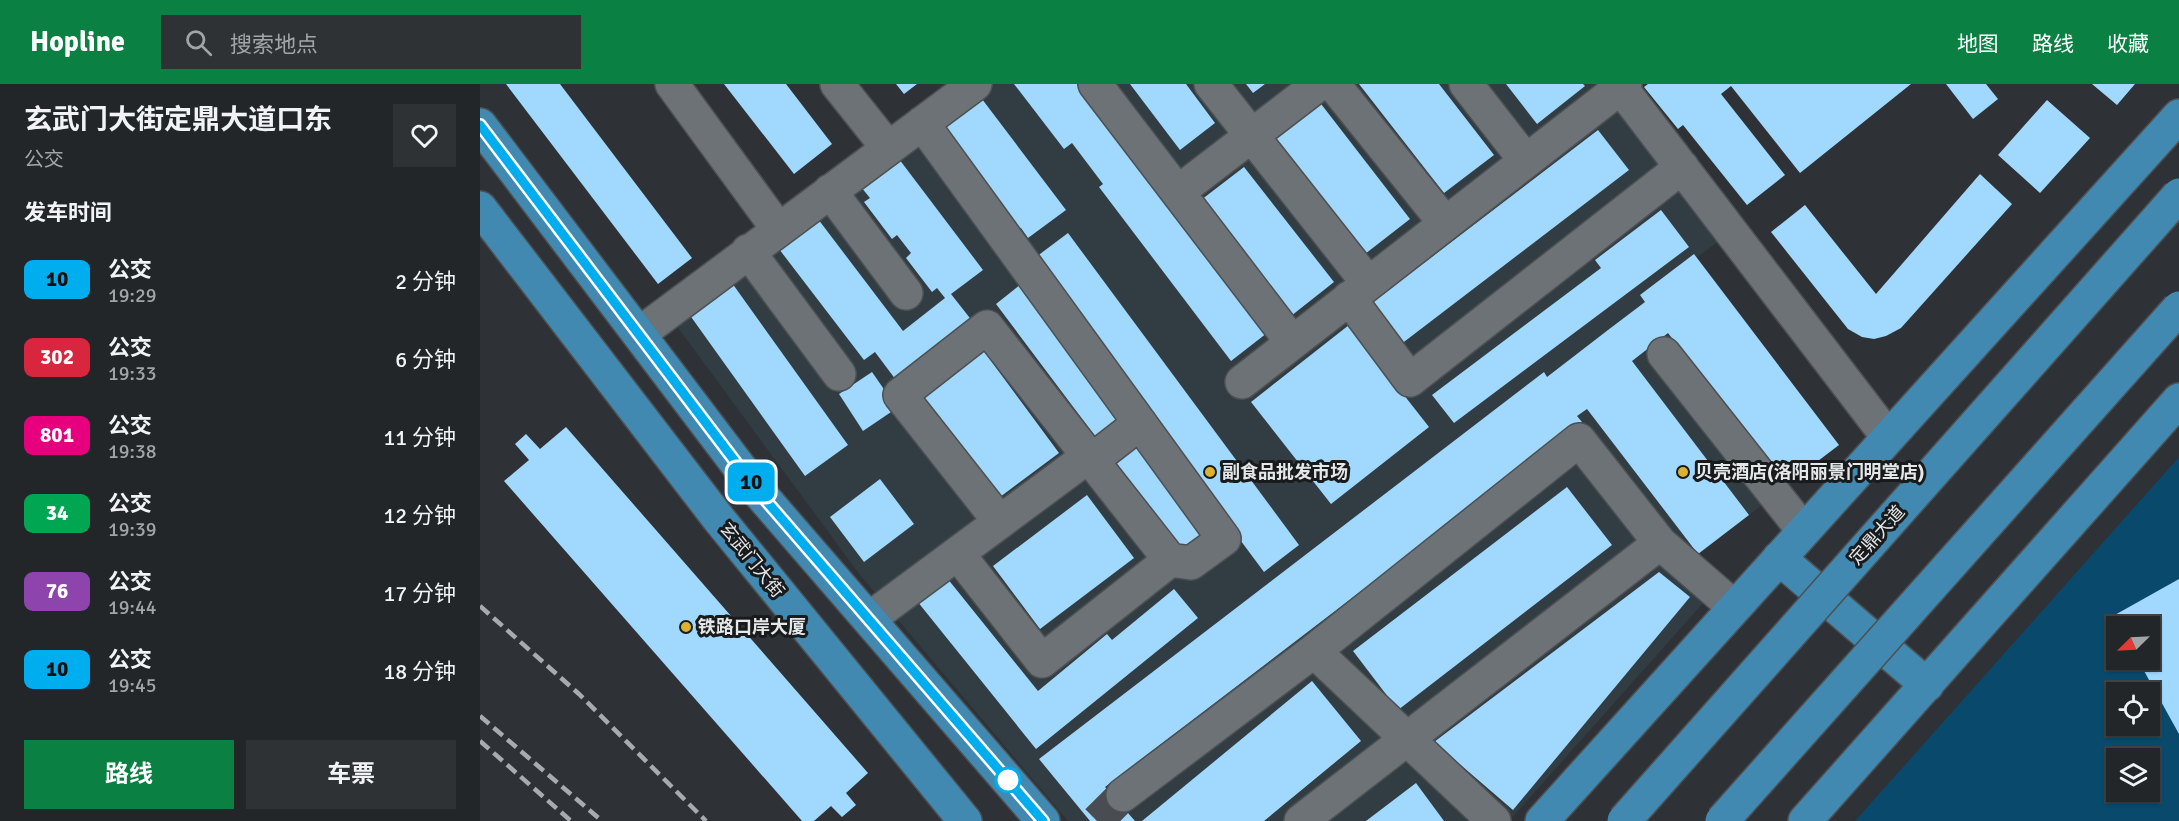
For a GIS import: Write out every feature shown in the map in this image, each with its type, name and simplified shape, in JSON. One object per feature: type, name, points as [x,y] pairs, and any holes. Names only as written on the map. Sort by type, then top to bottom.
[{"type":"main road","points":[[1542,821],[2179,116]]},
{"type":"main road","points":[[480,125],[756,489],[1043,821]]},
{"type":"main road","name":"定鼎大道","points":[[1624,821],[2179,195]]},
{"type":"main road","name":"玄武门大街","points":[[480,208],[718,518],[966,821]]},
{"type":"main road","points":[[1722,821],[2179,308]]},
{"type":"main road","points":[[1805,821],[2179,400]]},
{"type":"main road","points":[[1779,558],[1927,685]]},
{"type":"lane","points":[[672,84],[778,229]]},
{"type":"lane","points":[[837,84],[888,148]]},
{"type":"lane","points":[[639,334],[975,84]]},
{"type":"lane","points":[[1095,84],[1292,342]]},
{"type":"lane","points":[[1212,84],[1252,135],[1359,291],[1410,380],[1682,167]]},
{"type":"lane","points":[[1178,192],[1319,84]]},
{"type":"lane","points":[[1333,84],[1445,224]]},
{"type":"lane","points":[[1466,84],[1526,161]]},
{"type":"lane","points":[[1242,382],[1621,85],[1888,436]]},
{"type":"lane","points":[[922,123],[1224,539],[1191,563],[1170,560],[987,327],[900,395],[1000,522]]},
{"type":"lane","points":[[830,191],[906,293]]},
{"type":"lane","points":[[748,251],[839,374]]},
{"type":"lane","points":[[1664,354],[1803,531]]},
{"type":"lane","points":[[868,619],[1082,461],[1104,451],[1140,423]]},
{"type":"lane","points":[[1123,795],[1314,651],[1579,440],[1660,543],[1734,608]]},
{"type":"lane","points":[[1301,821],[1660,543]]},
{"type":"lane","points":[[957,554],[1042,661],[1170,560]]},
{"type":"lane","points":[[1314,651],[1494,821]]},
{"type":"shaded area","name":"副食品批发市场","points":[[954,84],[1609,84],[1719,241],[1696,258],[1839,445],[1699,554],[1721,583],[1509,821],[1068,821],[860,575],[659,302]]},
{"type":"shaded area","points":[[2179,457],[2179,821],[1855,821]]},
{"type":"building","points":[[506,84],[560,84],[692,258],[658,284]]},
{"type":"building","points":[[724,84],[786,84],[832,144],[794,174]]},
{"type":"building","points":[[896,84],[917,84],[904,94]]},
{"type":"building","points":[[1014,84],[1077,84],[1267,333],[1231,361],[1099,187],[1103,184],[1072,143],[1064,149]]},
{"type":"building","points":[[1130,84],[1186,84],[1215,123],[1180,150]]},
{"type":"building","points":[[1246,84],[1265,84],[1253,93]]},
{"type":"building","points":[[1359,84],[1439,84],[1494,155],[1444,193]]},
{"type":"building","points":[[1506,84],[1583,84],[1585,86],[1537,124]]},
{"type":"building","points":[[1648,84],[1911,84],[1800,173],[1731,86],[1721,94],[1785,175],[1747,205],[1683,125],[1678,129],[1644,87]]},
{"type":"building","points":[[1946,84],[1986,84],[1998,99],[1973,119]]},
{"type":"building","points":[[2092,84],[2135,84],[2117,105]]},
{"type":"building","points":[[982,99],[1066,210],[1028,238],[1021,228],[1015,232],[989,198],[994,193],[980,175],[975,179],[944,127]]},
{"type":"building","points":[[1318,100],[1410,219],[1365,254],[1273,135]]},
{"type":"building","points":[[2047,100],[2090,138],[2040,193],[1998,155]]},
{"type":"building","points":[[1598,130],[1629,170],[1396,348],[1365,308]]},
{"type":"building","points":[[899,159],[983,270],[951,294],[973,322],[896,380],[875,352],[864,360],[779,249],[818,219],[903,331],[945,298],[937,288],[932,292],[906,258],[911,253],[897,235],[892,239],[864,202],[870,198],[861,187]]},
{"type":"building","points":[[1244,167],[1334,282],[1291,316],[1201,200]]},
{"type":"building","points":[[1980,174],[2012,204],[1901,328],[1886,336],[1874,339],[1862,337],[1848,329],[1771,232],[1805,205],[1876,294]]},
{"type":"building","points":[[1661,210],[1689,247],[1454,423],[1432,395],[1601,268],[1595,260]]},
{"type":"building","points":[[1068,233],[1299,545],[1264,572],[1032,260]]},
{"type":"building","points":[[1694,254],[1839,445],[1785,486],[1668,333],[1632,361],[1749,515],[1698,554],[1587,409],[1577,416],[1582,422],[1105,787],[1135,821],[1090,821],[1039,759],[1544,372],[1547,377],[1645,302],[1640,295]]},
{"type":"building","points":[[732,283],[848,445],[805,476],[689,314]]},
{"type":"building","points":[[1021,284],[1127,425],[1101,444],[996,304]]},
{"type":"building","points":[[1349,325],[1429,427],[1331,504],[1251,402]]},
{"type":"building","points":[[980,346],[1059,453],[996,500],[917,393]]},
{"type":"building","points":[[872,372],[897,408],[863,431],[839,394]]},
{"type":"building","name":"铁路口岸大厦","points":[[566,427],[868,773],[846,793],[856,805],[842,817],[831,806],[814,821],[802,821],[504,481],[529,460],[515,444],[526,434],[540,449]]},
{"type":"building","points":[[1135,438],[1205,532],[1181,549],[1111,456]]},
{"type":"building","points":[[880,479],[914,524],[864,562],[830,517]]},
{"type":"building","points":[[1567,487],[1612,545],[1398,710],[1353,651]]},
{"type":"building","points":[[1087,495],[1134,558],[1040,629],[993,566]]},
{"type":"building","points":[[1659,572],[1690,597],[1513,810],[1434,742]]},
{"type":"building","points":[[947,578],[1038,691],[1107,634],[1112,640],[1174,589],[1198,618],[1036,749],[917,601]]},
{"type":"building","points":[[2179,579],[2179,734],[2160,700],[2160,682],[2150,682],[2144,670],[2160,670],[2160,616],[2113,616]]},
{"type":"building","points":[[1312,681],[1361,741],[1264,821],[1142,821]]},
{"type":"building","points":[[1416,783],[1444,821],[1366,821]]},
{"type":"tunnel","points":[[1097,821],[1123,795]]},
{"type":"railway","points":[[480,606],[579,694],[706,821]]},
{"type":"railway","points":[[480,716],[602,821]]},
{"type":"railway","points":[[480,741],[571,821]]},
{"type":"bus line","name":"10","points":[[480,125],[756,489],[1043,821]]},
{"type":"place","name":"副食品批发市场","points":[[1210,472]]},
{"type":"place","name":"贝壳酒店(洛阳丽景门明堂店)","points":[[1683,472]]},
{"type":"place","name":"铁路口岸大厦","points":[[686,627]]}]
